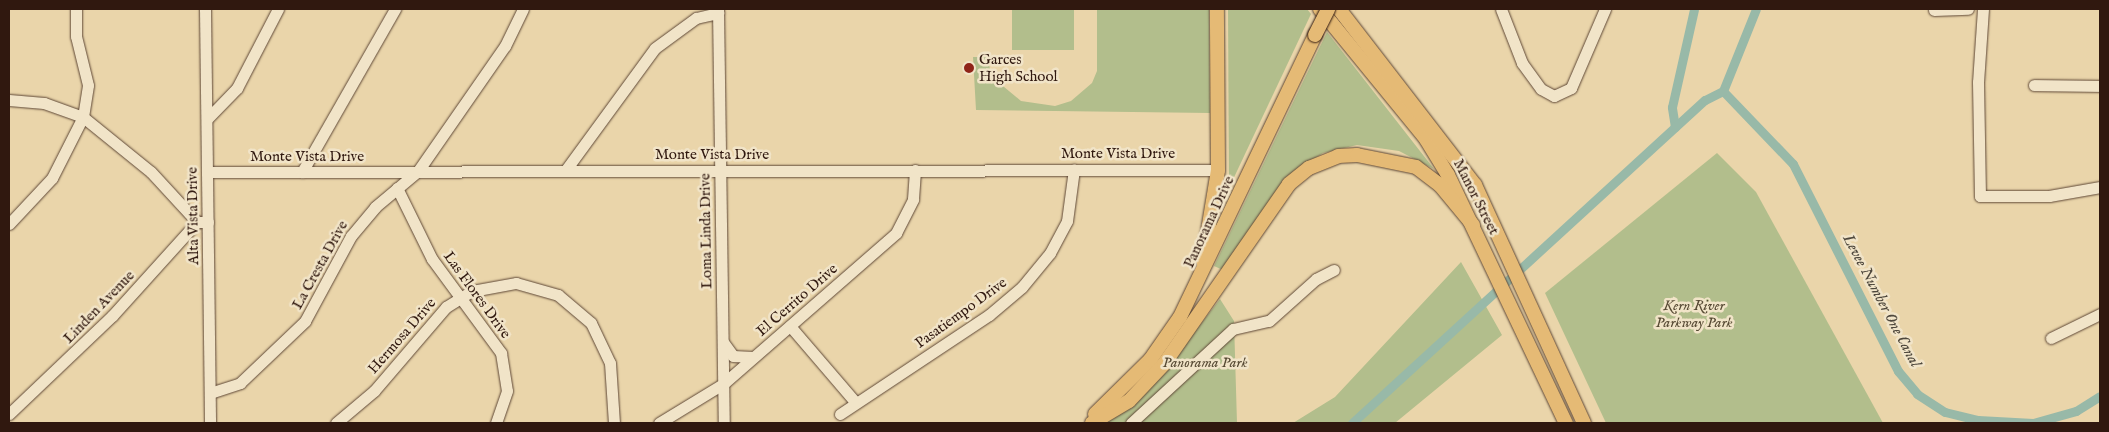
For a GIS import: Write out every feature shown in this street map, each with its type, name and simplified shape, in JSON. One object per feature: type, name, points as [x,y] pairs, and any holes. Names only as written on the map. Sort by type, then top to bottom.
[{"type":"main road","points":[[1199,282],[1218,170],[1216,9]]},
{"type":"main road","name":"Manor Street","points":[[1320,9],[1426,139],[1472,225],[1566,423]]},
{"type":"main road","name":"Panorama Drive","points":[[1084,423],[1150,360],[1199,282],[1328,9]]},
{"type":"main road","name":"Manor Street","points":[[1339,9],[1458,159],[1523,286],[1584,423]]},
{"type":"main road","points":[[1092,423],[1128,401],[1164,364],[1289,184],[1310,168],[1338,156],[1357,155],[1416,168],[1440,185],[1472,225]]},
{"type":"street","points":[[9,224],[52,178],[83,117],[88,85],[76,36],[76,9]]},
{"type":"street","name":"Alta Vista Drive","points":[[205,9],[208,172],[202,222],[210,423]]},
{"type":"street","points":[[207,119],[237,88],[278,9]]},
{"type":"street","points":[[302,172],[394,9]]},
{"type":"street","name":"La Cresta Drive","points":[[210,393],[240,383],[293,336],[316,306],[351,236],[397,188],[418,171],[505,46],[524,9]]},
{"type":"street","points":[[1501,9],[1512,43],[1540,89],[1554,96],[1571,88],[1605,9]]},
{"type":"street","points":[[1934,10],[1968,9]]},
{"type":"street","points":[[1983,9],[1978,82],[1980,196],[2049,196],[2100,187]]},
{"type":"street","points":[[565,171],[655,48],[696,18],[718,11]]},
{"type":"street","name":"Loma Linda Drive","points":[[718,11],[724,423]]},
{"type":"street","points":[[2034,85],[2100,86]]},
{"type":"street","points":[[9,100],[44,103],[83,117],[151,172],[202,222]]},
{"type":"street","name":"Pasatiempo Drive","points":[[840,414],[989,315],[1022,287],[1064,228],[1072,205],[1074,169]]},
{"type":"street","name":"El Cerrito Drive","points":[[659,423],[723,384],[896,233],[912,205],[915,170]]},
{"type":"street","name":"Monte Vista Drive","points":[[208,172],[1218,170]]},
{"type":"street","name":"Las Flores Drive","points":[[397,188],[422,243],[495,341],[505,364],[507,391],[496,423]]},
{"type":"street","name":"Linden Avenue","points":[[9,414],[112,316],[202,222]]},
{"type":"street","points":[[1131,423],[1202,360],[1233,329],[1269,321],[1320,276],[1334,270]]},
{"type":"street","name":"Hermosa Drive","points":[[336,423],[374,391],[434,318],[460,296],[486,286],[516,283],[543,289],[571,303],[591,323],[606,350],[614,380],[614,423]]},
{"type":"street","points":[[2051,338],[2100,314]]},
{"type":"street","points":[[790,326],[856,403]]},
{"type":"street","points":[[723,342],[733,356],[755,356]]},
{"type":"street","points":[[1202,360],[1219,358]]},
{"type":"green space","points":[[1012,9],[1074,9],[1074,50],[1012,50]]},
{"type":"green space","points":[[1209,9],[1210,113],[976,110],[973,57],[987,57],[992,77],[1021,101],[1055,106],[1071,101],[1092,83],[1097,71],[1097,10]]},
{"type":"green space","points":[[1228,9],[1307,9],[1311,14],[1229,188]]},
{"type":"green space","points":[[1327,32],[1434,169],[1399,151],[1357,145],[1323,153],[1286,177],[1223,270],[1214,266]]},
{"type":"green space","name":"Kern River Parkway Park","points":[[1717,153],[1756,192],[1883,423],[1606,423],[1545,293]]},
{"type":"green space","points":[[1461,262],[1502,335],[1395,423],[1293,423],[1335,397]]},
{"type":"green space","name":"Panorama Park","points":[[1220,299],[1234,321],[1237,423],[1106,423],[1156,382]]},
{"type":"waterway","points":[[1675,127],[1672,107],[1694,9]]},
{"type":"waterway","points":[[1723,91],[1756,9]]},
{"type":"waterway","name":"Levee Number One Canal","points":[[1723,91],[1793,164],[1898,371],[1917,394],[1945,412],[1978,420],[2033,423],[2076,411],[2100,396]]},
{"type":"waterway","points":[[1352,423],[1705,100],[1723,91]]},
{"type":"place","name":"Garces High School","points":[[969,68]]}]
